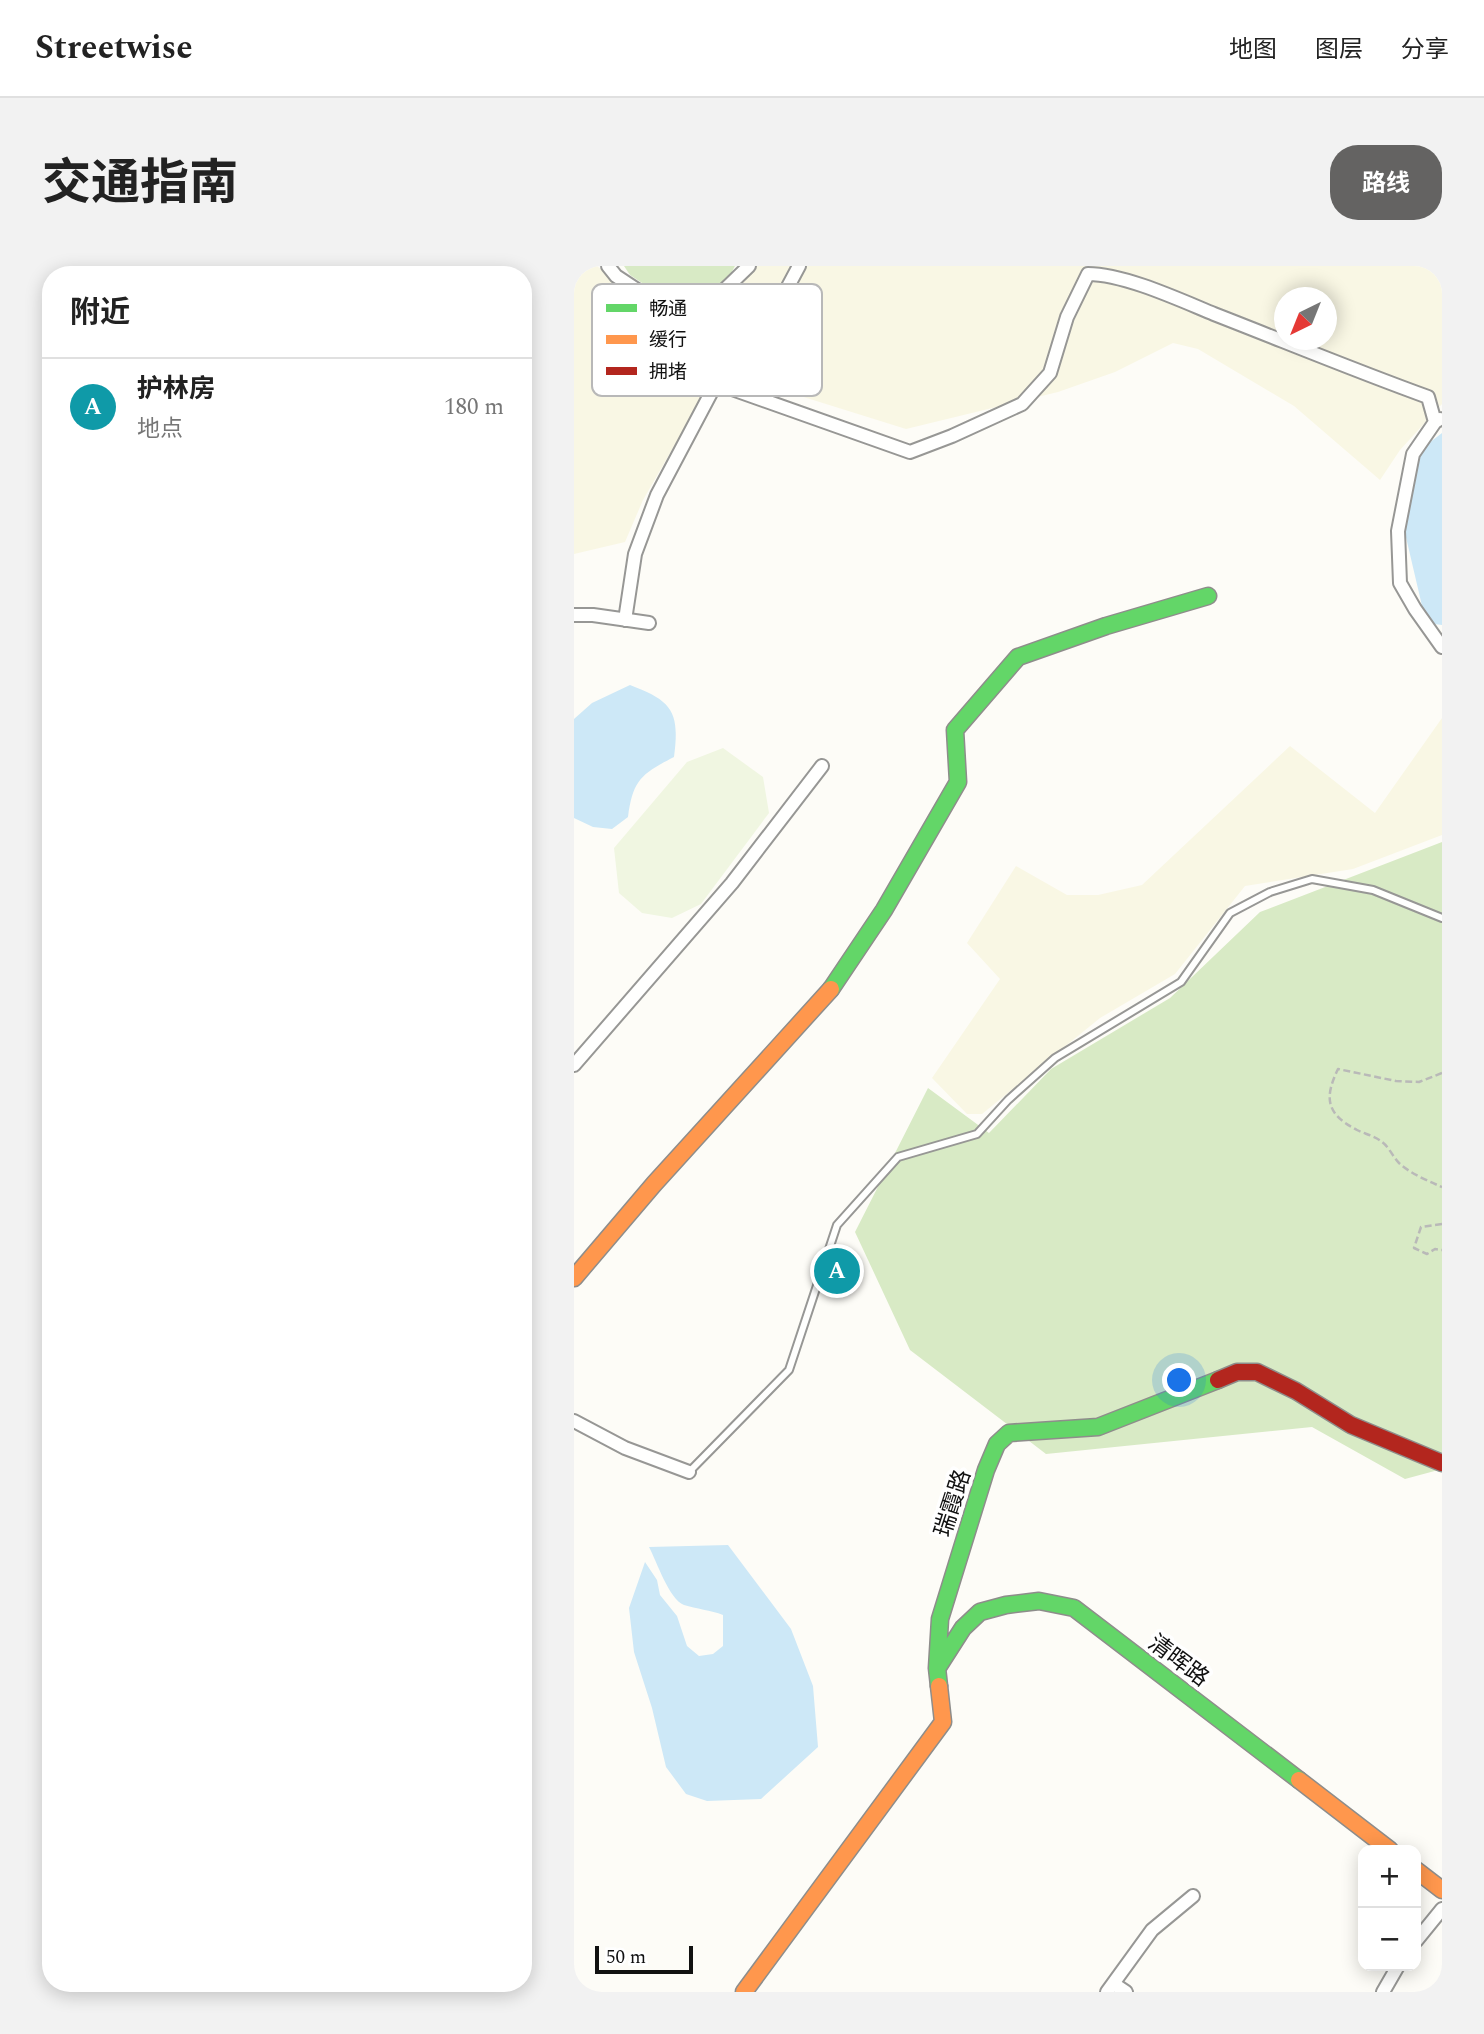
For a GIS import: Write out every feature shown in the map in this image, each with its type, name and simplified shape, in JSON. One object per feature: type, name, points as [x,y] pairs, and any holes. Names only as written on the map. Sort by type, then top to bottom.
[{"type":"street","points":[[608,266],[616,276],[628,284]]},
{"type":"street","points":[[730,284],[749,266]]},
{"type":"street","points":[[789,284],[799,266]]},
{"type":"street","points":[[752,396],[910,452],[1022,404],[1050,373],[1067,317],[1088,274],[1103,274],[1173,297],[1345,367],[1428,397],[1439,420],[1413,454],[1398,531],[1400,583],[1415,610],[1442,647]]},
{"type":"street","points":[[625,620],[635,554],[657,495],[709,396]]},
{"type":"street","points":[[574,1278],[654,1184],[825,997],[884,910],[958,782],[954,730],[1018,657],[1106,626],[1208,596]]},
{"type":"street","points":[[574,615],[649,623]]},
{"type":"street","points":[[574,1065],[732,883],[822,765]]},
{"type":"street","name":"瑞霞路","points":[[744,1992],[943,1722],[937,1668],[940,1619],[997,1444],[1009,1433],[1098,1427],[1237,1372],[1257,1372],[1296,1391],[1352,1425],[1442,1463]]},
{"type":"street","points":[[574,1421],[625,1448],[689,1472]]},
{"type":"street","name":"清晖路","points":[[937,1668],[963,1628],[980,1612],[1006,1605],[1039,1601],[1074,1608],[1383,1845]]},
{"type":"street","points":[[1421,1874],[1442,1890]]},
{"type":"street","points":[[1126,1992],[1111,1988],[1152,1930],[1193,1896]]},
{"type":"street","points":[[1421,1935],[1442,1909]]},
{"type":"street","points":[[1383,1992],[1395,1971]]},
{"type":"lane","points":[[689,1472],[789,1370],[837,1225],[898,1157],[977,1135],[1008,1100],[1055,1058],[1181,982],[1230,914],[1270,892],[1312,879],[1373,890],[1442,918]]},
{"type":"path","points":[[1442,1073],[1419,1082],[1396,1082],[1338,1069],[1329,1091],[1330,1108],[1335,1113],[1354,1129],[1383,1142],[1401,1164],[1418,1176],[1442,1187]]},
{"type":"path","points":[[1442,1224],[1421,1227],[1414,1248],[1427,1254],[1435,1249],[1442,1250]]},
{"type":"shaded area","points":[[574,266],[597,266],[620,284],[592,284],[592,396],[703,396],[643,500],[625,542],[574,554]]},
{"type":"shaded area","points":[[742,266],[1442,268],[1442,404],[1400,450],[1380,480],[1294,406],[1198,349],[1173,343],[1115,372],[1058,392],[906,429],[800,396],[822,396],[822,284],[733,284]]},
{"type":"shaded area","points":[[1442,718],[1442,835],[1353,869],[1245,886],[1175,974],[1100,1018],[982,1114],[967,1114],[932,1078],[1000,979],[967,943],[1016,866],[1067,895],[1098,895],[1142,885],[1290,746],[1375,813]]},
{"type":"green space","points":[[624,266],[735,266],[725,284],[644,284],[630,275]]},
{"type":"green space","points":[[723,748],[763,777],[769,813],[701,904],[672,918],[642,913],[619,893],[614,848],[687,762]]},
{"type":"green space","points":[[1442,842],[1442,1469],[1405,1479],[1312,1427],[1046,1454],[910,1350],[855,1232],[928,1088],[989,1133],[1051,1069],[1170,998],[1260,912]]},
{"type":"water","points":[[1442,433],[1442,625],[1426,623],[1405,533],[1420,450]]},
{"type":"water","points":[[630,685],[655,697],[670,710],[676,729],[674,757],[640,780],[633,794],[628,817],[612,829],[593,827],[574,818],[574,719],[592,703]]},
{"type":"water","points":[[728,1545],[791,1629],[813,1686],[818,1747],[761,1799],[707,1801],[686,1794],[666,1767],[652,1708],[634,1652],[629,1608],[645,1562],[657,1580],[660,1595],[677,1616],[687,1646],[699,1656],[713,1654],[723,1646],[723,1615],[684,1605],[673,1596],[649,1547]]},
{"type":"traffic: fast","points":[[831,989],[884,910],[958,782],[955,730],[1018,657],[1106,626],[1208,596]]},
{"type":"traffic: fast","points":[[939,1686],[937,1668],[940,1619],[986,1470],[997,1444],[1009,1433],[1098,1427],[1218,1380]]},
{"type":"traffic: fast","points":[[938,1667],[963,1628],[980,1612],[1006,1605],[1039,1601],[1074,1608],[1299,1780]]},
{"type":"traffic: slow","points":[[574,1278],[654,1184],[831,989]]},
{"type":"traffic: slow","points":[[744,1992],[943,1722],[939,1686]]},
{"type":"traffic: slow","points":[[1299,1780],[1384,1845]]},
{"type":"traffic: slow","points":[[1421,1874],[1442,1890]]},
{"type":"traffic: jam","points":[[1218,1380],[1237,1372],[1257,1372],[1296,1391],[1351,1425],[1442,1463]]},
{"type":"place","name":"护林房","points":[[837,1271]]}]
